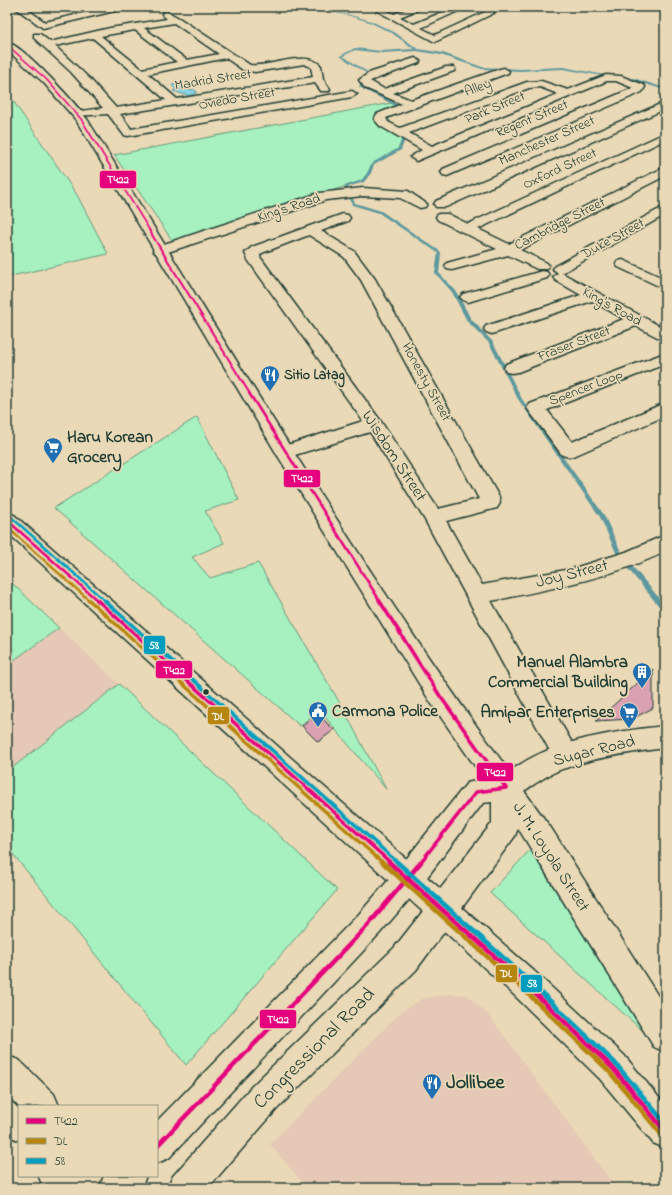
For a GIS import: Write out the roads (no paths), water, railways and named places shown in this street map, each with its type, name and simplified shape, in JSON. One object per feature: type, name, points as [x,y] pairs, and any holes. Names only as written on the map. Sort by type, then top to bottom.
[{"type":"main road","points":[[18,7],[43,25],[84,23],[96,25],[110,32]]},
{"type":"main road","points":[[377,7],[393,17],[413,28],[435,39],[490,13],[468,8],[413,28]]},
{"type":"main road","points":[[393,17],[420,7]]},
{"type":"main road","points":[[113,112],[89,83],[37,36],[84,23],[115,8],[126,13]]},
{"type":"main road","points":[[163,9],[176,20],[250,69],[304,62],[311,63],[316,66],[318,79],[332,98]]},
{"type":"main road","points":[[70,10],[84,23]]},
{"type":"main road","points":[[48,45],[176,20]]},
{"type":"main road","points":[[137,27],[185,64]]},
{"type":"main road","points":[[96,36],[173,101]]},
{"type":"main road","name":"J. M. Loyola Street","points":[[7,45],[36,68],[57,90],[79,117],[285,452],[440,696],[541,837],[665,1036]]},
{"type":"main road","points":[[139,73],[228,55]]},
{"type":"main road","points":[[408,105],[405,101],[369,86],[364,80],[373,75],[414,61]]},
{"type":"main road","points":[[385,92],[450,69]]},
{"type":"main road","name":"Alley","points":[[432,150],[389,128],[380,119],[381,116],[504,71]]},
{"type":"main road","name":"Park Street","points":[[480,188],[416,157],[568,94],[611,78],[636,84],[640,87],[638,90],[629,94]]},
{"type":"main road","name":"Madrid Street","points":[[79,117],[318,79]]},
{"type":"main road","name":"Alley","points":[[398,133],[527,85],[541,84],[568,94]]},
{"type":"main road","name":"Oviedo Street","points":[[113,112],[128,133],[352,94]]},
{"type":"main road","name":"Regent Street","points":[[447,172],[629,94]]},
{"type":"main road","name":"Manchester Street","points":[[442,211],[480,188],[665,105]]},
{"type":"main road","name":"Oxford Street","points":[[468,229],[665,136]]},
{"type":"main road","name":"Cambridge Street","points":[[452,266],[509,250],[665,171]]},
{"type":"main road","name":"King's Road","points":[[160,250],[324,196],[363,192],[403,194],[420,204]]},
{"type":"main road","points":[[442,211],[425,218],[414,210],[420,204],[430,202],[468,229],[509,250],[552,278],[560,273]]},
{"type":"main road","name":"Duke Street","points":[[560,273],[665,210]]},
{"type":"main road","name":"Wisdom Street","points":[[343,218],[257,250],[252,253],[253,257],[374,424],[433,517],[566,756]]},
{"type":"main road","name":"Honesty Street","points":[[310,230],[349,254],[368,279],[489,497],[490,503],[482,506],[433,517]]},
{"type":"main road","points":[[622,264],[662,280]]},
{"type":"main road","points":[[468,296],[542,271]]},
{"type":"main road","name":"King's Road","points":[[560,273],[593,296],[665,336]]},
{"type":"main road","points":[[492,329],[593,296]]},
{"type":"main road","name":"Fraser Street","points":[[512,368],[637,320]]},
{"type":"main road","name":"Spencer Loop","points":[[665,358],[536,408],[569,451],[665,409]]},
{"type":"main road","points":[[285,452],[374,424]]},
{"type":"main road","points":[[7,520],[444,909],[523,982],[612,1067],[665,1131]]},
{"type":"main road","name":"Joy Street","points":[[477,595],[571,577],[625,560],[665,543]]},
{"type":"main road","name":"Sugar Road","points":[[409,878],[476,792],[506,788],[543,765],[566,756],[635,740],[665,737]]},
{"type":"main road","points":[[444,909],[505,827],[506,788]]},
{"type":"main road","points":[[158,1145],[369,924],[409,878]]},
{"type":"main road","name":"Congressional Road","points":[[185,1188],[264,1098],[405,959],[444,909]]},
{"type":"main road","points":[[7,1072],[41,1105]]},
{"type":"main road","points":[[7,1154],[17,1178],[24,1188]]},
{"type":"water","points":[[174,84],[183,84],[185,89],[195,90],[197,92],[188,95],[173,91],[176,89],[172,86]]},
{"type":"waterway","points":[[309,7],[370,21],[393,32],[417,50]]},
{"type":"waterway","points":[[391,111],[394,110],[396,105],[360,87],[368,73],[341,56],[355,49],[381,52],[417,50]]},
{"type":"waterway","points":[[417,50],[442,54],[482,68],[520,70],[563,68],[614,77]]},
{"type":"waterway","points":[[623,79],[629,81],[632,79],[665,89]]},
{"type":"waterway","points":[[347,190],[346,187],[363,181],[373,164],[400,149],[404,137],[400,135]]},
{"type":"waterway","points":[[350,196],[353,204],[380,212],[440,253],[437,273],[454,291],[469,320],[491,342],[520,399],[602,516],[620,555],[665,609]]},
{"type":"place","name":"Sitio Latag","points":[[270,392]]},
{"type":"place","name":"Haru Korean Grocery","points":[[53,464]]},
{"type":"place","name":"Manuel Alambra Commercial Building","points":[[642,689]]},
{"type":"place","name":"Carmona Police","points":[[318,728]]},
{"type":"place","name":"Amipar Enterprises","points":[[629,729]]},
{"type":"place","name":"Jollibee","points":[[432,1100]]}]
